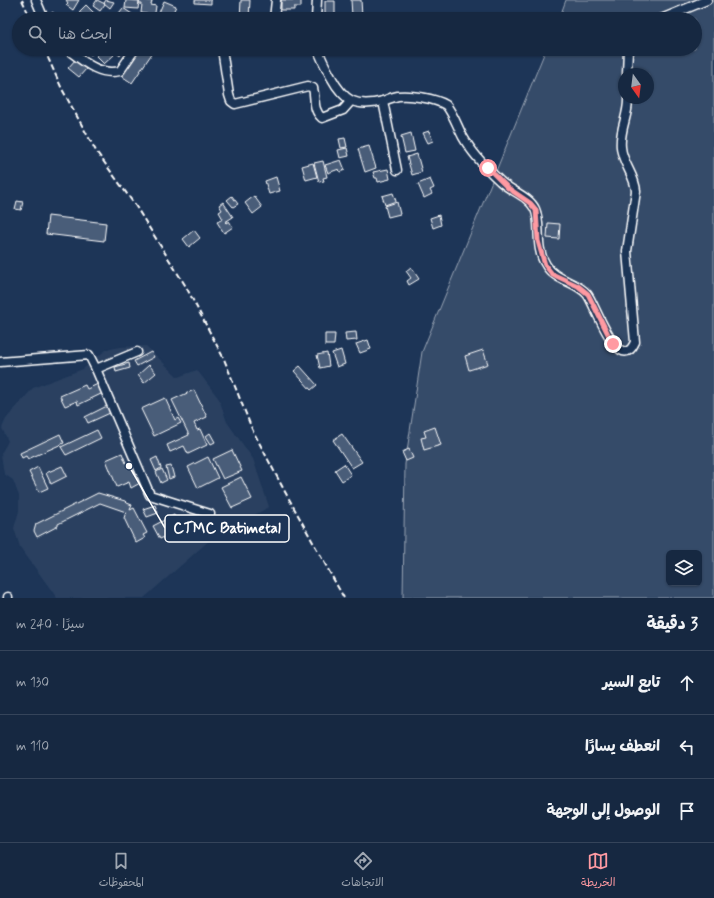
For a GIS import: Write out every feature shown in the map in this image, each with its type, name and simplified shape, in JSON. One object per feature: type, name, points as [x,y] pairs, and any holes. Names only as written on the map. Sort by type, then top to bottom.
[{"type":"street","points":[[36,0],[41,12]]},
{"type":"street","points":[[275,12],[276,0]]},
{"type":"street","points":[[316,12],[317,0]]},
{"type":"street","points":[[678,12],[707,0]]},
{"type":"street","points":[[76,56],[88,65],[110,72],[120,71],[130,56]]},
{"type":"street","points":[[223,56],[229,94],[231,101],[236,104],[308,86],[313,88],[314,105],[317,114],[322,118],[343,110],[351,101]]},
{"type":"street","points":[[320,56],[336,87],[351,101],[366,104],[383,101],[396,96],[409,96],[446,105],[472,151],[500,181],[530,203],[536,210],[538,241],[545,265],[552,274],[578,286],[588,294],[613,344],[623,351],[628,351],[632,348],[635,342],[626,251],[636,183],[621,150],[620,140],[628,104]]},
{"type":"street","points":[[627,68],[628,56]]},
{"type":"street","points":[[383,101],[397,170]]},
{"type":"street","points":[[96,369],[137,352]]},
{"type":"street","points":[[0,362],[89,355],[150,495],[210,514]]},
{"type":"shaded area","points":[[566,0],[714,0],[714,598],[403,598],[405,464],[422,352],[543,56],[702,56],[702,12],[562,12]]},
{"type":"shaded area","points":[[146,346],[178,377],[197,370],[219,399],[227,422],[253,459],[269,507],[212,538],[144,598],[57,598],[20,547],[14,528],[19,511],[19,496],[13,480],[4,474],[1,454],[8,441],[2,428],[6,419],[33,388],[83,369],[106,350],[120,347]]},
{"type":"building","points":[[66,0],[79,0],[73,10],[66,5],[68,3]]},
{"type":"building","points":[[97,0],[105,4],[100,11],[93,6]]},
{"type":"building","points":[[106,0],[114,2],[110,8],[104,3]]},
{"type":"building","points":[[126,0],[139,1],[138,9],[125,8]]},
{"type":"building","points":[[140,0],[152,1],[151,5],[156,6],[155,12],[141,12],[142,4],[139,4]]},
{"type":"building","points":[[195,0],[211,0],[211,4],[195,3]]},
{"type":"building","points":[[241,0],[250,0],[249,12],[240,12]]},
{"type":"building","points":[[281,0],[301,0],[301,7],[294,7],[294,10],[281,10]]},
{"type":"building","points":[[351,0],[361,0],[362,12],[352,12]]},
{"type":"building","points":[[164,1],[176,6],[173,12],[159,12]]},
{"type":"building","points":[[325,1],[335,1],[335,12],[325,12]]},
{"type":"building","points":[[86,5],[93,12],[79,12]]},
{"type":"building","points":[[123,8],[129,12],[120,12]]},
{"type":"building","points":[[96,56],[113,56],[104,64]]},
{"type":"building","points":[[124,56],[130,56],[127,61],[123,58]]},
{"type":"building","points":[[134,56],[150,56],[132,83],[120,75]]},
{"type":"building","points":[[76,59],[87,68],[79,77],[68,68]]},
{"type":"building","points":[[429,131],[433,141],[428,143],[423,133]]},
{"type":"building","points":[[411,133],[415,151],[405,153],[401,136]]},
{"type":"building","points":[[345,138],[347,147],[341,148],[339,139]]},
{"type":"building","points":[[369,146],[376,168],[365,172],[358,149]]},
{"type":"building","points":[[347,148],[349,156],[340,158],[338,150]]},
{"type":"building","points":[[417,154],[422,172],[412,175],[407,157]]},
{"type":"building","points":[[341,160],[345,170],[340,172],[339,169],[328,173],[325,165]]},
{"type":"building","points":[[323,161],[327,177],[323,178],[324,181],[319,182],[314,163]]},
{"type":"building","points":[[313,163],[317,177],[306,180],[302,166]]},
{"type":"building","points":[[388,169],[390,179],[378,182],[373,172]]},
{"type":"building","points":[[276,177],[280,191],[269,194],[265,181]]},
{"type":"building","points":[[430,179],[434,188],[430,190],[432,194],[424,198],[418,184]]},
{"type":"building","points":[[393,193],[396,201],[385,205],[382,196]]},
{"type":"building","points":[[232,196],[238,204],[233,207],[227,200]]},
{"type":"building","points":[[254,196],[262,207],[253,214],[245,203]]},
{"type":"building","points":[[17,201],[23,202],[21,210],[15,209]]},
{"type":"building","points":[[223,202],[233,217],[225,222],[226,223],[229,221],[233,227],[224,233],[217,222],[223,219],[219,212],[222,210],[219,205]]},
{"type":"building","points":[[397,202],[400,214],[388,217],[385,206]]},
{"type":"building","points":[[439,215],[441,225],[433,228],[430,218]]},
{"type":"building","points":[[48,216],[106,223],[104,241],[46,234]]},
{"type":"building","points":[[548,223],[560,224],[559,239],[547,238]]},
{"type":"building","points":[[194,230],[200,238],[189,247],[183,239]]},
{"type":"building","points":[[411,267],[419,279],[409,285],[407,281],[411,278],[406,271]]},
{"type":"building","points":[[356,332],[357,340],[346,341],[345,333]]},
{"type":"building","points":[[325,334],[335,334],[334,345],[325,345]]},
{"type":"building","points":[[368,340],[371,349],[360,353],[356,344]]},
{"type":"building","points":[[341,350],[345,364],[337,367],[332,353]]},
{"type":"building","points":[[483,350],[488,364],[469,370],[465,356]]},
{"type":"building","points":[[151,352],[154,357],[137,366],[134,361]]},
{"type":"building","points":[[327,353],[329,366],[320,368],[317,355]]},
{"type":"building","points":[[129,363],[130,368],[116,372],[115,367]]},
{"type":"building","points":[[149,365],[156,373],[144,383],[138,375]]},
{"type":"building","points":[[300,366],[317,385],[311,390],[294,371]]},
{"type":"building","points":[[98,384],[103,393],[78,405],[77,401],[65,406],[60,396],[85,385],[87,389]]},
{"type":"building","points":[[194,390],[207,417],[194,423],[197,430],[200,429],[207,445],[188,454],[184,446],[170,452],[167,445],[189,435],[172,400]]},
{"type":"building","points":[[165,398],[175,420],[178,418],[181,423],[154,436],[141,409]]},
{"type":"building","points":[[107,406],[110,413],[88,423],[85,417]]},
{"type":"building","points":[[435,427],[441,445],[424,450],[421,438],[426,437],[424,431]]},
{"type":"building","points":[[97,430],[101,438],[66,455],[61,447]]},
{"type":"building","points":[[210,433],[215,442],[211,444],[206,436]]},
{"type":"building","points":[[60,434],[64,443],[28,459],[26,456],[22,458],[20,453]]},
{"type":"building","points":[[342,434],[362,462],[352,468],[333,440]]},
{"type":"building","points":[[409,449],[413,458],[406,461],[402,452]]},
{"type":"building","points":[[232,450],[242,471],[223,479],[213,459]]},
{"type":"building","points":[[122,453],[128,468],[135,466],[142,482],[131,488],[129,482],[117,487],[106,460]]},
{"type":"building","points":[[157,457],[161,468],[156,471],[151,460]]},
{"type":"building","points":[[208,457],[218,478],[198,488],[188,467]]},
{"type":"building","points":[[344,464],[351,475],[342,481],[335,470]]},
{"type":"building","points":[[62,466],[67,476],[51,484],[46,473]]},
{"type":"building","points":[[171,466],[174,477],[169,479],[166,467]]},
{"type":"building","points":[[38,467],[48,488],[39,492],[29,472]]},
{"type":"building","points":[[162,469],[167,480],[161,483],[156,472]]},
{"type":"building","points":[[241,477],[252,499],[232,508],[221,487]]},
{"type":"building","points":[[98,493],[125,501],[132,505],[130,510],[134,508],[147,533],[143,535],[145,538],[136,543],[124,518],[126,512],[100,503],[58,524],[58,526],[37,537],[34,531],[36,524]]},
{"type":"building","points":[[155,505],[158,513],[147,517],[143,509]]},
{"type":"building","points":[[174,515],[181,529],[160,539],[153,526]]},
{"type":"railway","points":[[22,0],[28,12]]},
{"type":"railway","points":[[47,56],[62,89],[96,151],[135,205],[185,285],[224,359],[252,429],[344,598]]},
{"type":"place","name":"CTMC Batimetal","points":[[129,466]]},
{"type":"route","points":[[488,168],[500,181],[530,203],[536,210],[538,241],[545,265],[552,274],[578,286],[588,294],[613,344]]}]
